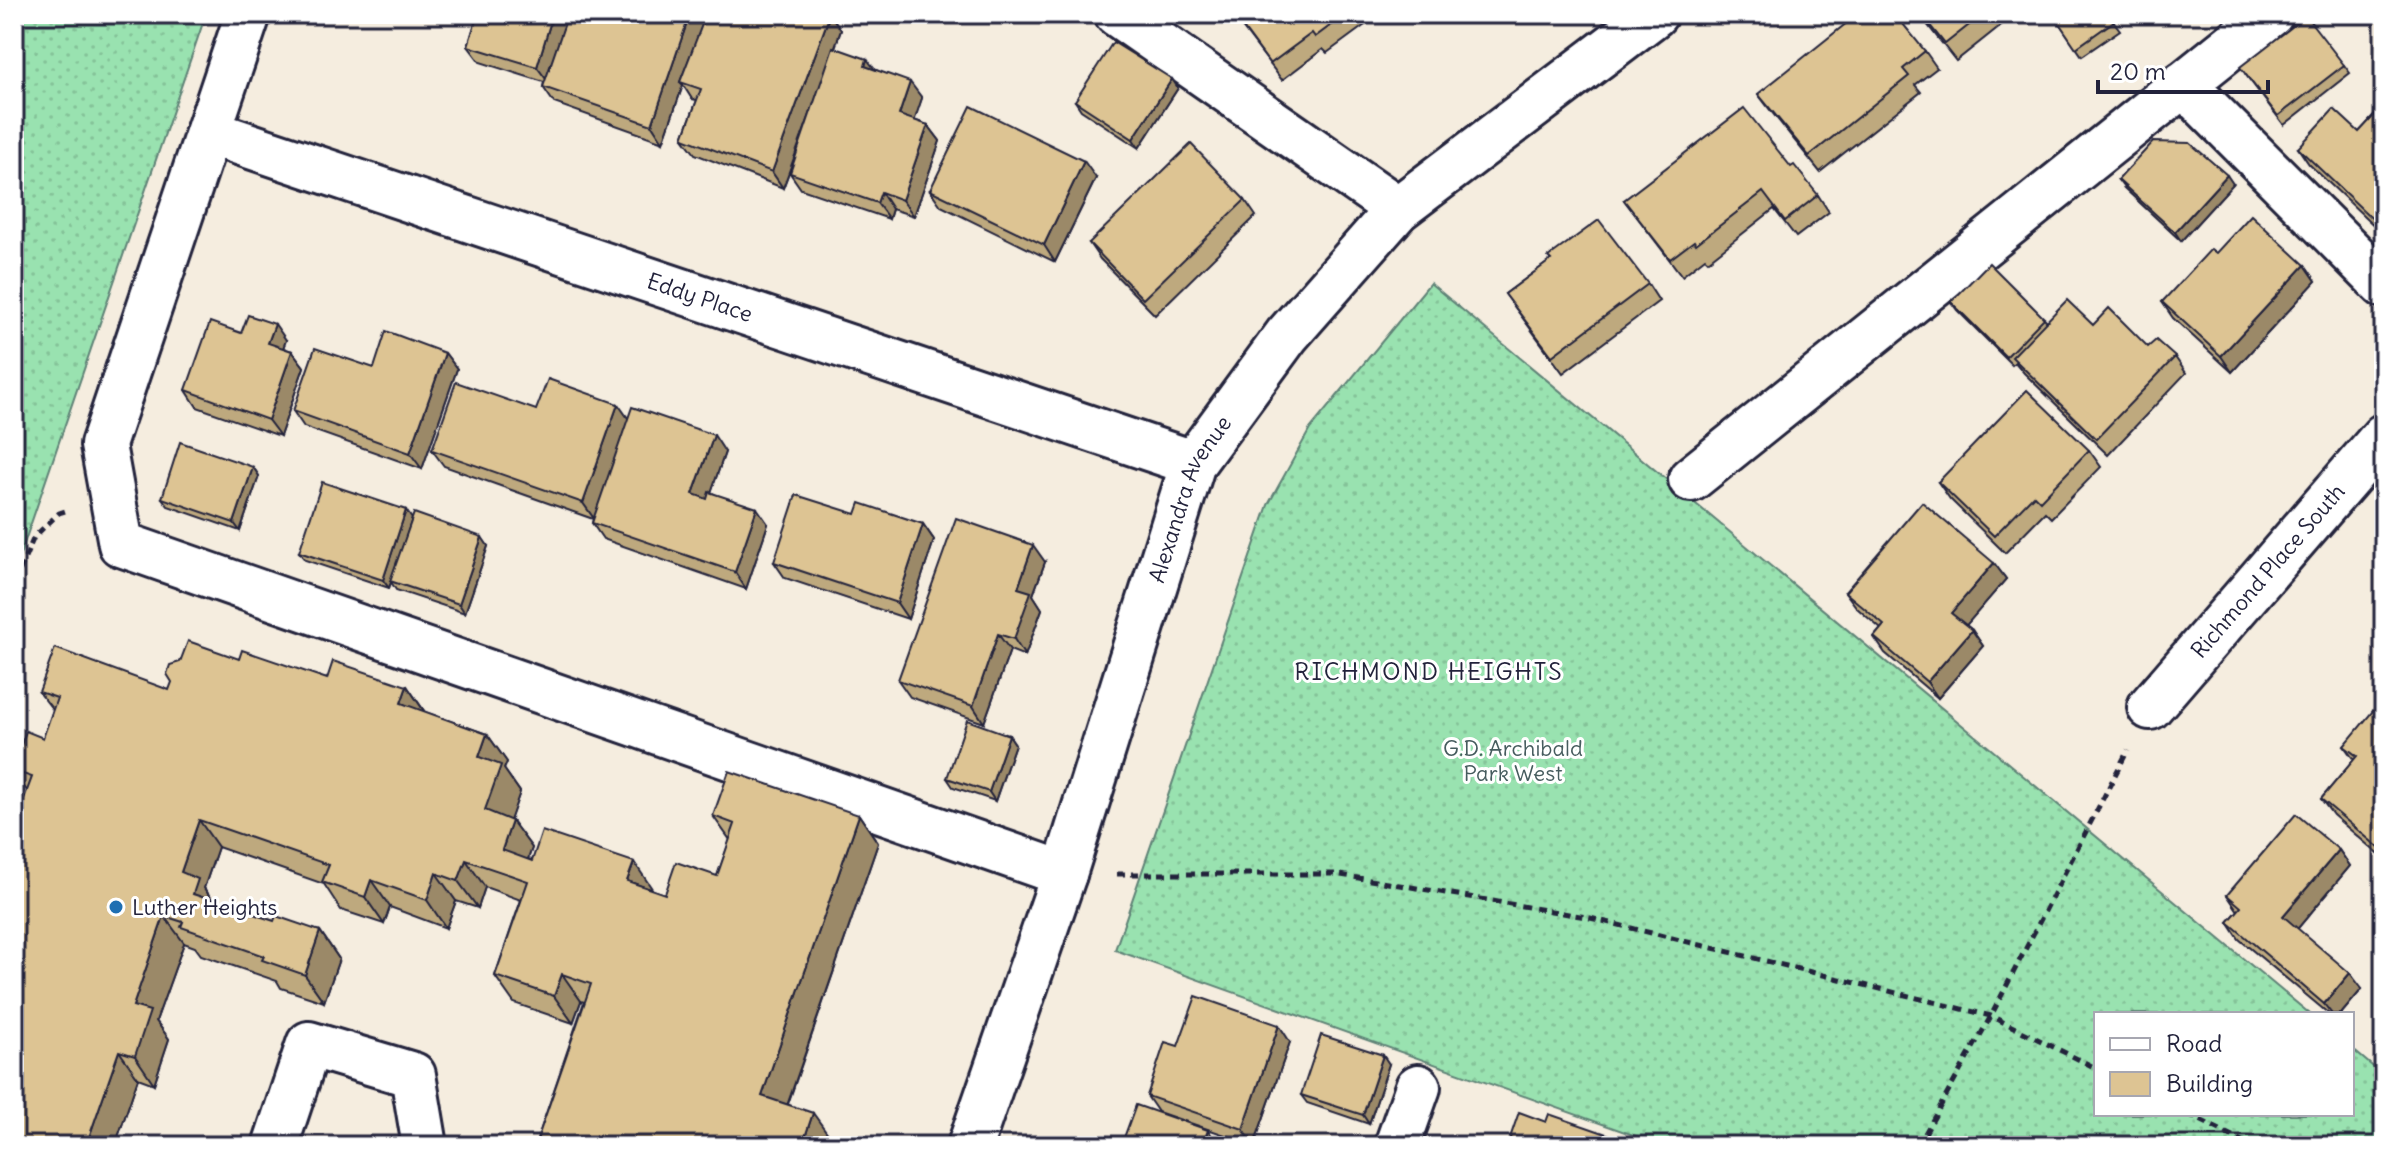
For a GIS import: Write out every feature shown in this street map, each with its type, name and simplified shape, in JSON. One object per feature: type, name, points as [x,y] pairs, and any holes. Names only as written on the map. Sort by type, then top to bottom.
[{"type":"street","points":[[248,14],[103,445],[121,544],[1064,874]]},
{"type":"street","points":[[1117,14],[1398,209]]},
{"type":"street","name":"Alexandra Avenue","points":[[970,1146],[1064,874],[1193,463],[1287,335],[1398,209],[1655,14]]},
{"type":"street","points":[[1691,479],[2271,14]]},
{"type":"street","points":[[2183,84],[2384,285]]},
{"type":"street","name":"Eddy Place","points":[[209,132],[1193,463]]},
{"type":"street","name":"Richmond Place South","points":[[2150,707],[2384,436]]},
{"type":"street","points":[[275,1146],[309,1044],[413,1075],[425,1146]]},
{"type":"street","points":[[1397,1146],[1418,1087]]},
{"type":"path","points":[[14,584],[34,537],[59,513],[113,498]]},
{"type":"path","points":[[1918,1146],[1991,1016],[2150,707]]},
{"type":"path","points":[[1127,874],[1335,874],[1586,917],[1991,1016],[2094,1067]]},
{"type":"path","points":[[2192,1116],[2252,1146]]},
{"type":"green space","points":[[14,14],[206,14],[14,573]]},
{"type":"green space","name":"G.D. Archibald Park West","points":[[1430,283],[2308,1012],[2094,1012],[2094,1116],[2354,1116],[2354,1051],[2384,1076],[2384,1146],[1664,1146],[1115,950],[1268,505],[1310,429]]},
{"type":"building","points":[[478,14],[553,14],[537,67],[468,46]]},
{"type":"building","points":[[568,14],[690,14],[652,125],[543,87]]},
{"type":"building","points":[[706,14],[830,14],[772,172],[683,138],[701,89],[680,82]]},
{"type":"building","points":[[1233,14],[1346,14],[1315,37],[1312,33],[1270,64]]},
{"type":"building","points":[[1858,14],[1895,14],[1925,51],[1903,69],[1909,76],[1809,156],[1758,94]]},
{"type":"building","points":[[1921,14],[1983,14],[1945,44]]},
{"type":"building","points":[[2053,14],[2108,14],[2114,21],[2076,48]]},
{"type":"building","points":[[2306,16],[2344,65],[2278,116],[2240,67]]},
{"type":"building","points":[[1113,42],[1172,79],[1133,139],[1075,101]]},
{"type":"building","points":[[833,47],[867,59],[865,66],[910,82],[899,115],[928,125],[902,200],[881,192],[877,203],[790,173]]},
{"type":"building","points":[[2384,105],[2384,230],[2298,148],[2334,109],[2359,132]]},
{"type":"building","points":[[971,106],[1084,161],[1044,245],[930,190]]},
{"type":"building","points":[[1744,108],[1791,167],[1794,165],[1818,195],[1785,221],[1763,192],[1696,244],[1694,241],[1670,259],[1624,200]]},
{"type":"building","points":[[2153,142],[2190,143],[2227,175],[2175,232],[2118,180]]},
{"type":"building","points":[[1191,144],[1245,200],[1143,299],[1089,243]]},
{"type":"building","points":[[2251,215],[2305,265],[2221,356],[2162,302],[2211,249],[2216,253]]},
{"type":"building","points":[[1599,220],[1648,284],[1552,356],[1505,294],[1551,260],[1548,257]]},
{"type":"building","points":[[1989,263],[2044,318],[2006,357],[1951,302]]},
{"type":"building","points":[[2067,300],[2093,325],[2109,308],[2148,347],[2156,340],[2175,357],[2096,439],[2012,357]]},
{"type":"building","points":[[248,315],[275,324],[268,343],[292,351],[268,420],[186,390],[210,322],[241,333]]},
{"type":"building","points":[[386,331],[445,353],[410,453],[293,411],[315,348],[374,368]]},
{"type":"building","points":[[548,379],[618,404],[583,503],[432,450],[456,382],[536,410]]},
{"type":"building","points":[[2027,390],[2089,450],[2040,501],[2034,495],[1994,536],[1938,482]]},
{"type":"building","points":[[632,407],[714,435],[693,494],[707,499],[709,492],[757,508],[735,572],[592,523]]},
{"type":"building","points":[[180,442],[253,467],[234,523],[162,498]]},
{"type":"building","points":[[322,482],[406,510],[383,580],[299,552]]},
{"type":"building","points":[[796,495],[856,514],[860,503],[923,524],[897,603],[774,562]]},
{"type":"building","points":[[1922,502],[1994,563],[1951,613],[1972,630],[1927,682],[1874,637],[1884,625],[1845,592]]},
{"type":"building","points":[[414,513],[482,537],[459,604],[390,581]]},
{"type":"building","points":[[956,518],[1033,545],[1018,588],[1031,592],[1014,639],[998,634],[973,706],[898,680]]},
{"type":"building","name":"Luther Heights","points":[[188,641],[239,659],[242,650],[327,679],[333,661],[407,686],[401,703],[487,734],[479,757],[501,765],[485,810],[512,821],[502,850],[532,861],[542,831],[634,862],[627,881],[665,894],[676,862],[717,876],[735,824],[713,816],[729,771],[859,815],[762,1096],[813,1113],[802,1146],[761,1146],[748,1141],[746,1146],[535,1146],[591,984],[562,974],[554,996],[495,976],[528,881],[466,860],[458,881],[436,873],[427,900],[371,880],[365,897],[322,882],[329,865],[199,820],[181,872],[198,879],[193,894],[274,921],[276,916],[320,931],[305,975],[262,960],[264,956],[181,927],[183,922],[164,916],[133,1006],[150,1011],[135,1056],[119,1051],[86,1146],[14,1146],[14,826],[32,777],[14,771],[14,766],[26,731],[43,738],[57,698],[39,692],[55,648],[169,690],[172,682],[167,674],[170,665],[180,662]]},
{"type":"building","points":[[2381,701],[2384,703],[2384,852],[2321,799],[2357,756],[2344,746]]},
{"type":"building","points":[[967,720],[1009,735],[989,792],[947,778]]},
{"type":"building","points":[[2296,814],[2339,850],[2283,916],[2350,973],[2324,1004],[2228,922],[2241,907],[2227,895]]},
{"type":"building","points":[[1196,996],[1279,1025],[1243,1129],[1147,1096],[1165,1042],[1178,1046]]},
{"type":"building","points":[[1321,1035],[1383,1055],[1363,1115],[1301,1095]]},
{"type":"building","points":[[1136,1105],[1208,1130],[1202,1146],[1121,1146]]},
{"type":"building","points":[[1519,1112],[1546,1122],[1549,1114],[1641,1146],[1522,1146],[1509,1141]]},
{"type":"place","name":"Luther Heights","points":[[116,907]]},
{"type":"district","name":"RICHMOND HEIGHTS","points":[[1429,672]]}]
